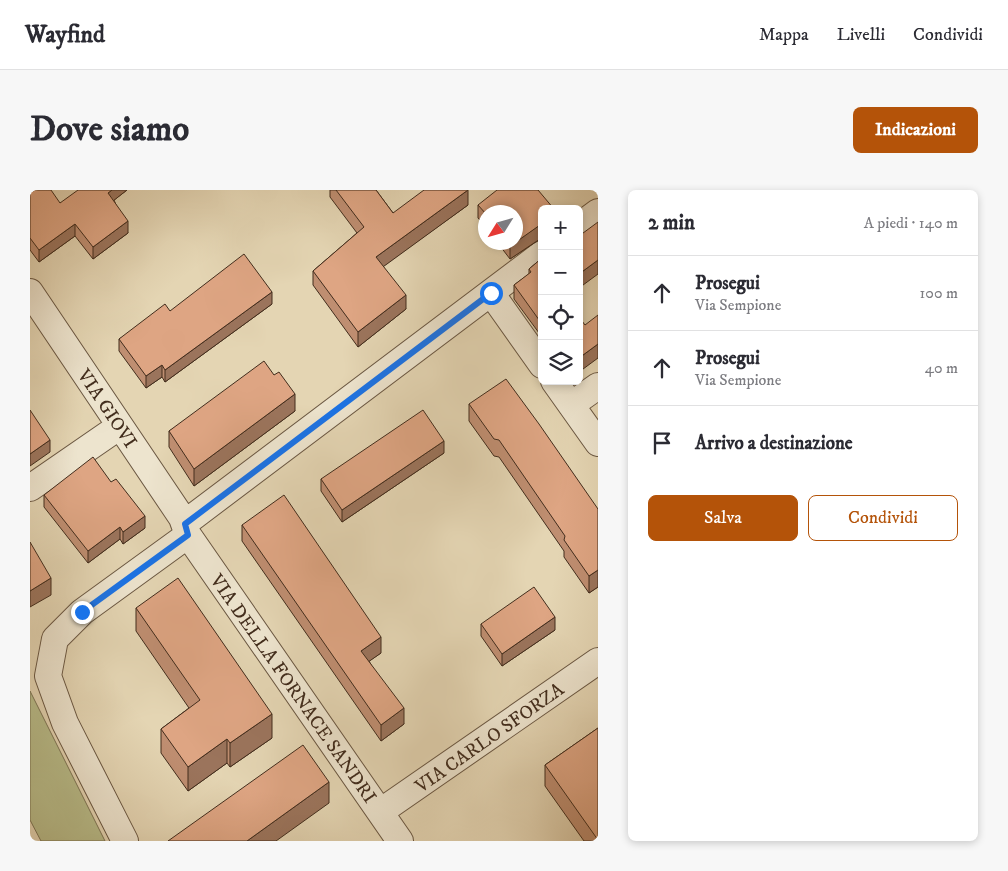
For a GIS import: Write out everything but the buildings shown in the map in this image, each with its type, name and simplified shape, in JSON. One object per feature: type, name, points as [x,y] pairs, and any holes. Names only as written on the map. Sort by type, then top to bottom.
[{"type":"street","points":[[583,223],[598,212]]},
{"type":"street","points":[[124,841],[65,723],[48,676],[55,639],[82,612],[186,529],[538,257]]},
{"type":"street","name":"VIA GIOVI","points":[[30,292],[120,426],[186,529]]},
{"type":"street","points":[[491,293],[538,359]]},
{"type":"street","points":[[557,385],[598,444]]},
{"type":"street","points":[[570,405],[598,386]]},
{"type":"street","points":[[30,488],[120,426]]},
{"type":"street","name":"VIA DELLA FORNACE SANDRI","points":[[186,529],[400,841]]},
{"type":"street","name":"VIA CARLO SFORZA","points":[[380,812],[598,661]]},
{"type":"green space","points":[[30,691],[105,841],[41,841],[30,820]]},
{"type":"route","points":[[82,612],[188,535],[185,524],[491,293]]}]
